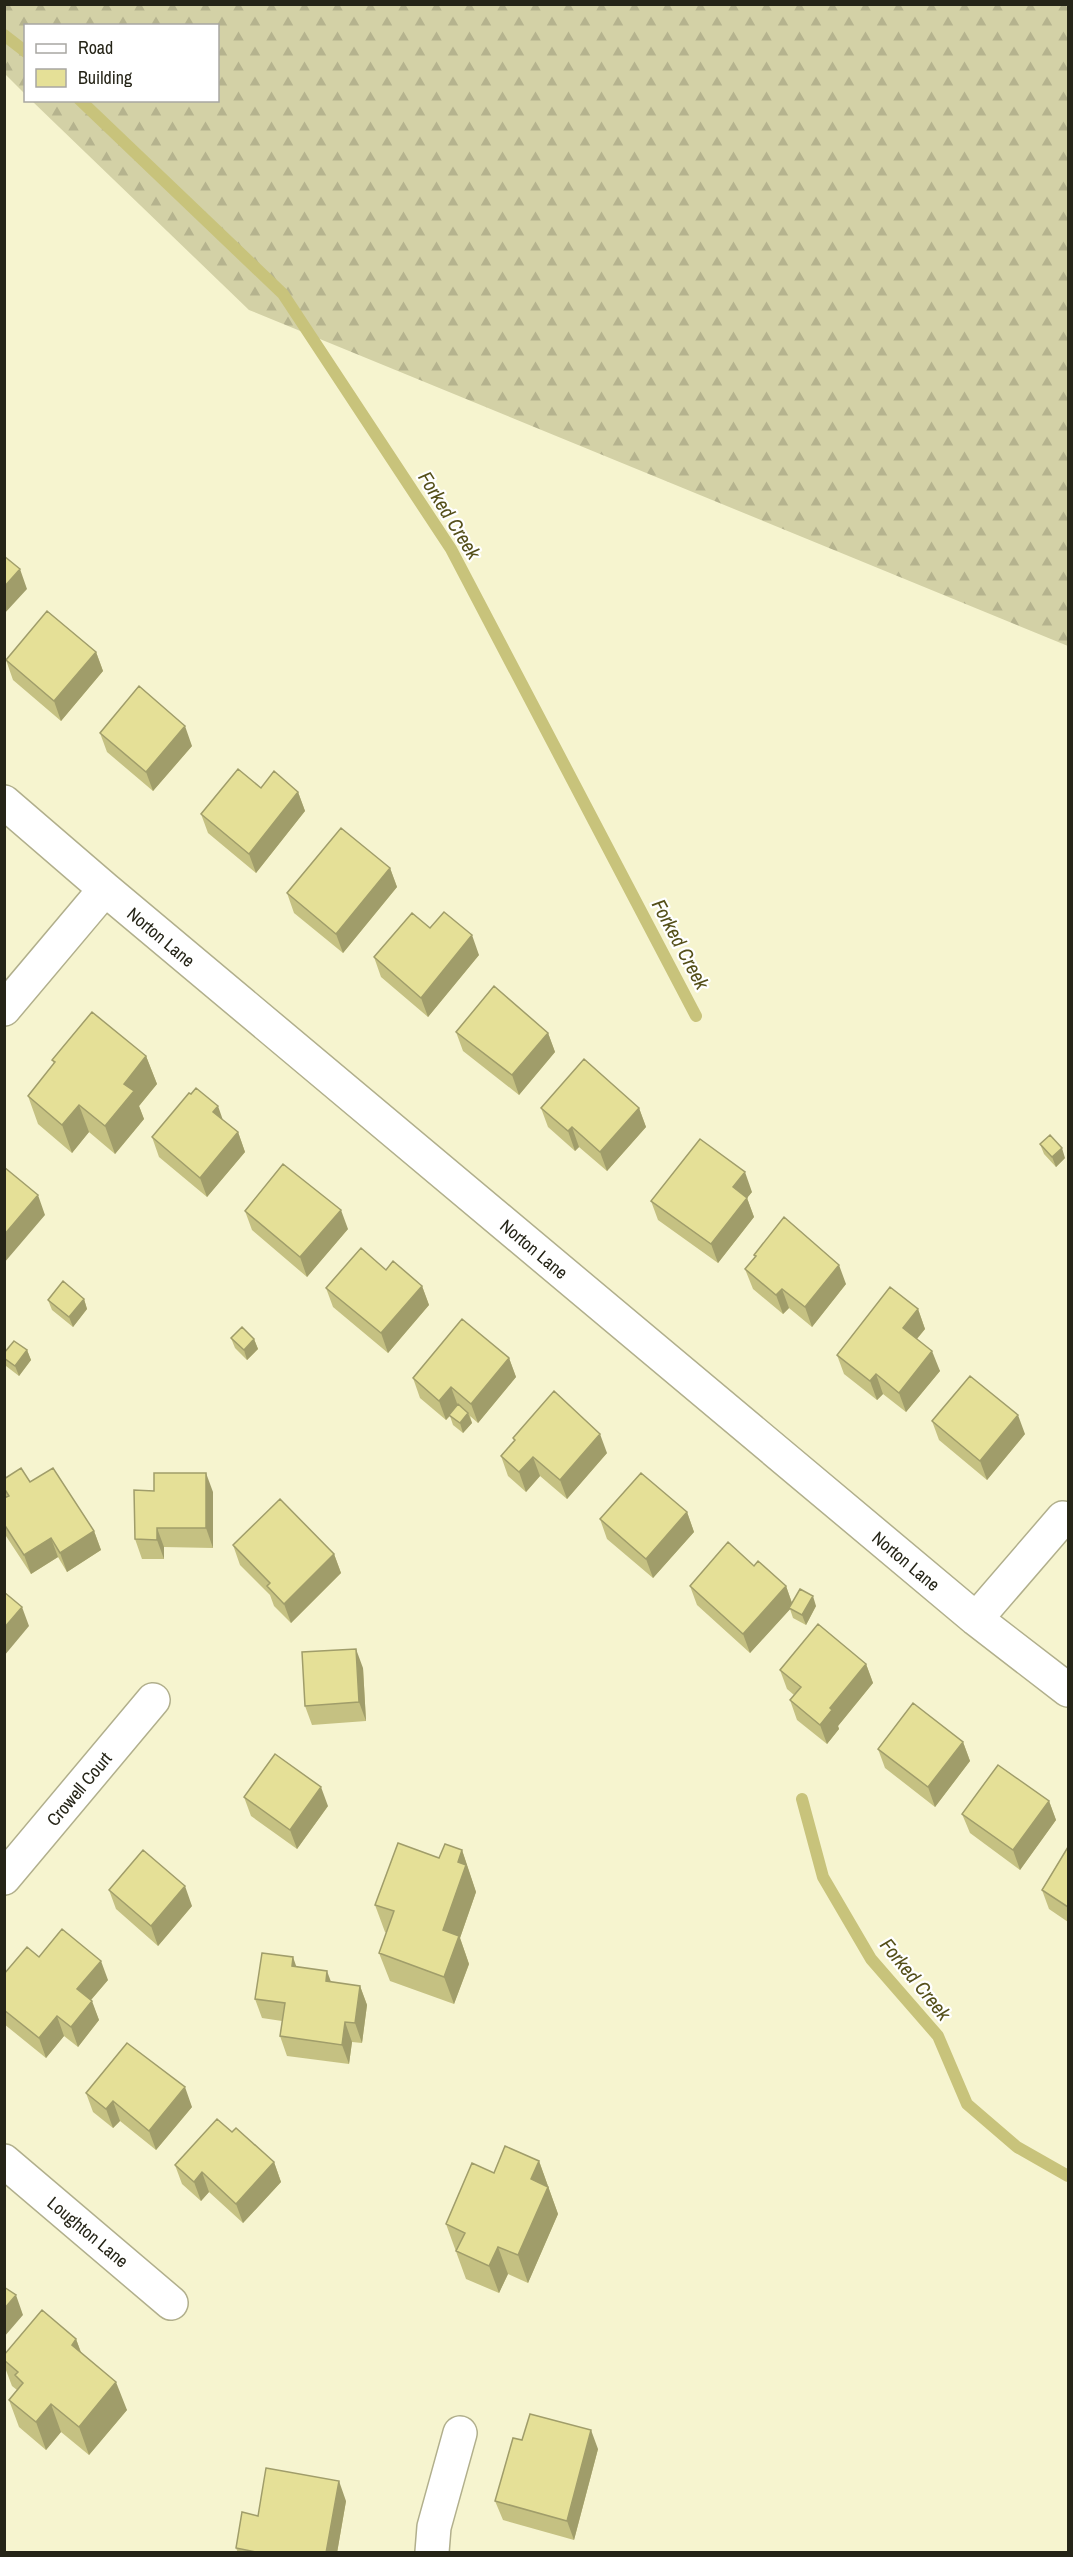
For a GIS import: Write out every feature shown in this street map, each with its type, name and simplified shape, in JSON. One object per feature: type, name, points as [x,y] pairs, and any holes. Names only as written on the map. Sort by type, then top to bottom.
[{"type":"street","name":"Norton Lane","points":[[4,802],[976,1619],[1068,1690]]},
{"type":"street","points":[[4,1009],[105,889]]},
{"type":"street","points":[[976,1619],[1063,1518]]},
{"type":"street","name":"Crowell Court","points":[[4,1878],[153,1700]]},
{"type":"street","name":"Loughton Lane","points":[[4,2161],[171,2303]]},
{"type":"street","points":[[432,2553],[434,2527],[460,2433]]},
{"type":"green space","points":[[4,5],[1068,5],[1068,646],[249,310],[33,102],[219,102],[219,24],[24,24],[24,93],[5,74]]},
{"type":"building","points":[[4,556],[20,569],[4,587]]},
{"type":"building","points":[[47,611],[96,652],[54,701],[6,660]]},
{"type":"building","points":[[139,686],[185,726],[146,772],[100,733]]},
{"type":"building","points":[[238,769],[261,788],[274,771],[298,792],[249,854],[201,814]]},
{"type":"building","points":[[341,828],[390,868],[336,934],[287,893]]},
{"type":"building","points":[[444,912],[472,935],[421,998],[374,957],[412,913],[430,928]]},
{"type":"building","points":[[494,986],[548,1033],[512,1075],[456,1032]]},
{"type":"building","points":[[92,1012],[146,1056],[124,1084],[134,1091],[105,1126],[79,1105],[62,1125],[28,1096],[55,1062],[52,1060]]},
{"type":"building","points":[[584,1059],[639,1108],[600,1152],[572,1127],[568,1131],[541,1108]]},
{"type":"building","points":[[196,1088],[218,1106],[213,1112],[238,1132],[200,1178],[152,1137],[189,1093],[191,1094]]},
{"type":"building","points":[[1050,1135],[1062,1148],[1052,1157],[1040,1144]]},
{"type":"building","points":[[700,1139],[745,1172],[733,1187],[747,1198],[711,1244],[651,1201]]},
{"type":"building","points":[[283,1164],[341,1210],[300,1257],[245,1211]]},
{"type":"building","points":[[4,1167],[38,1195],[4,1235]]},
{"type":"building","points":[[784,1217],[839,1265],[805,1307],[782,1289],[776,1295],[745,1269]]},
{"type":"building","points":[[361,1248],[386,1270],[393,1261],[422,1286],[381,1333],[326,1288]]},
{"type":"building","points":[[63,1281],[84,1299],[69,1317],[48,1300]]},
{"type":"building","points":[[890,1287],[918,1309],[903,1328],[932,1351],[899,1393],[876,1374],[870,1381],[837,1355]]},
{"type":"building","points":[[462,1319],[509,1358],[471,1404],[451,1387],[439,1401],[413,1378]]},
{"type":"building","points":[[242,1327],[254,1339],[244,1350],[231,1338]]},
{"type":"building","points":[[14,1341],[27,1350],[15,1366],[4,1358],[4,1353]]},
{"type":"building","points":[[970,1376],[1018,1415],[980,1461],[932,1421]]},
{"type":"building","points":[[554,1391],[600,1434],[560,1480],[533,1457],[519,1472],[501,1456],[515,1440],[513,1438]]},
{"type":"building","points":[[458,1404],[468,1413],[460,1423],[449,1415]]},
{"type":"building","points":[[21,1468],[30,1482],[53,1468],[94,1531],[60,1553],[51,1538],[24,1555],[4,1524],[4,1498],[9,1496],[4,1488],[4,1479]]},
{"type":"building","points":[[154,1473],[206,1473],[206,1528],[157,1528],[157,1540],[135,1539],[134,1490],[154,1491]]},
{"type":"building","points":[[641,1473],[687,1512],[646,1559],[600,1519]]},
{"type":"building","points":[[280,1499],[334,1554],[284,1604],[267,1586],[270,1583],[233,1545]]},
{"type":"building","points":[[728,1542],[754,1566],[758,1561],[786,1586],[743,1634],[690,1586]]},
{"type":"building","points":[[800,1589],[813,1596],[802,1615],[789,1608]]},
{"type":"building","points":[[4,1592],[22,1607],[4,1628]]},
{"type":"building","points":[[818,1624],[866,1664],[830,1708],[832,1710],[820,1725],[790,1700],[801,1687],[780,1670]]},
{"type":"building","points":[[356,1649],[359,1702],[305,1706],[302,1652]]},
{"type":"building","points":[[913,1703],[963,1742],[928,1787],[878,1749]]},
{"type":"building","points":[[275,1754],[321,1787],[290,1830],[244,1797]]},
{"type":"building","points":[[998,1765],[1049,1801],[1013,1850],[962,1814]]},
{"type":"building","points":[[398,1843],[439,1858],[445,1844],[462,1850],[458,1862],[466,1865],[443,1930],[459,1936],[444,1977],[379,1953],[394,1911],[375,1905]]},
{"type":"building","points":[[1068,1847],[1068,1907],[1042,1890]]},
{"type":"building","points":[[143,1850],[185,1886],[151,1926],[109,1890]]},
{"type":"building","points":[[62,1929],[101,1961],[77,1989],[92,2001],[71,2027],[57,2016],[39,2038],[4,2010],[4,1974],[27,1947],[39,1957]]},
{"type":"building","points":[[262,1953],[293,1957],[292,1966],[327,1971],[326,1981],[360,1986],[355,2023],[345,2022],[342,2045],[280,2036],[285,2003],[255,1999]]},
{"type":"building","points":[[127,2043],[185,2087],[149,2131],[113,2101],[106,2109],[86,2093]]},
{"type":"building","points":[[217,2119],[232,2132],[236,2128],[274,2162],[236,2204],[202,2172],[194,2182],[175,2165]]},
{"type":"building","points":[[505,2146],[539,2161],[531,2179],[548,2187],[518,2255],[498,2247],[489,2266],[456,2251],[465,2233],[446,2224],[472,2163],[494,2173]]},
{"type":"building","points":[[4,2287],[16,2295],[4,2309]]},
{"type":"building","points":[[42,2310],[76,2339],[72,2345],[116,2382],[79,2427],[51,2404],[36,2422],[9,2400],[23,2383],[15,2375],[18,2372],[4,2360],[4,2355]]},
{"type":"building","points":[[530,2414],[591,2430],[567,2521],[495,2501],[513,2438],[522,2440]]},
{"type":"building","points":[[266,2468],[339,2481],[326,2553],[261,2553],[236,2548],[242,2512],[258,2516]]},
{"type":"waterway","name":"Forked Creek","points":[[4,35],[24,50]]},
{"type":"waterway","name":"Forked Creek","points":[[82,102],[283,294],[451,549],[696,1016]]},
{"type":"waterway","name":"Forked Creek","points":[[802,1799],[823,1877],[871,1959],[938,2036],[967,2104],[1017,2147],[1068,2176]]}]
